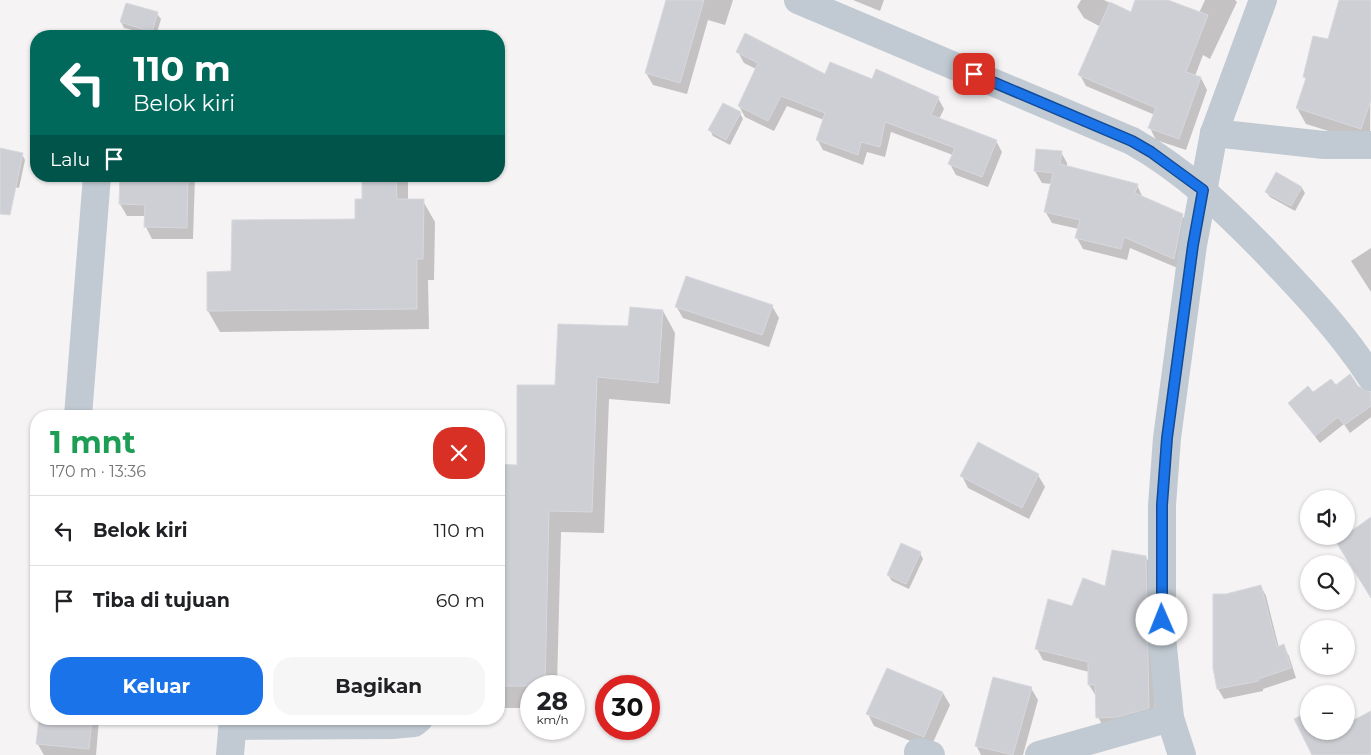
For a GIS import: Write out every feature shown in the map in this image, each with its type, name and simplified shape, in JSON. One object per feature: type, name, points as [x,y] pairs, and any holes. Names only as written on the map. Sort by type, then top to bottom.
[{"type":"street","points":[[798,0],[1132,141],[1151,152],[1203,190],[1290,278],[1336,328],[1371,377]]},
{"type":"street","points":[[1182,755],[1170,718],[1162,637],[1162,505],[1167,438],[1193,245],[1214,134],[1263,0]]},
{"type":"street","points":[[1214,134],[1324,145],[1371,145]]},
{"type":"street","points":[[78,410],[97,182]]},
{"type":"street","points":[[1039,755],[1170,718]]},
{"type":"street","points":[[230,755],[233,725]]},
{"type":"building","points":[[666,0],[704,0],[680,83],[645,73]]},
{"type":"building","points":[[1135,0],[1168,0],[1208,15],[1186,72],[1201,77],[1179,139],[1148,128],[1156,108],[1078,75],[1110,2],[1131,12]]},
{"type":"building","points":[[1339,0],[1371,0],[1371,100],[1361,129],[1296,108],[1306,78],[1303,77],[1313,36],[1328,39]]},
{"type":"building","points":[[126,3],[158,12],[153,30],[146,30],[120,22]]},
{"type":"building","points":[[745,33],[825,74],[830,62],[872,79],[876,69],[939,97],[931,115],[997,140],[982,177],[948,164],[955,148],[885,122],[880,147],[861,142],[858,155],[816,140],[825,113],[781,96],[768,121],[738,106],[758,63],[736,52]]},
{"type":"building","points":[[723,103],[741,112],[726,140],[708,130]]},
{"type":"building","points":[[0,148],[23,153],[10,215],[0,214]]},
{"type":"building","points":[[1036,149],[1062,151],[1060,164],[1138,184],[1135,193],[1183,214],[1174,259],[1124,237],[1121,249],[1075,238],[1080,220],[1044,212],[1053,173],[1034,171]]},
{"type":"building","points":[[1276,172],[1302,187],[1291,206],[1265,192]]},
{"type":"building","points":[[120,182],[188,182],[187,228],[144,227],[145,205],[119,204]]},
{"type":"building","points":[[362,182],[396,182],[397,199],[424,199],[423,259],[417,259],[417,309],[207,311],[207,272],[231,271],[232,220],[355,219],[355,199],[362,199]]},
{"type":"building","points":[[686,276],[773,305],[762,335],[675,307]]},
{"type":"building","points":[[630,307],[663,310],[658,383],[597,377],[592,512],[549,511],[545,675],[520,675],[520,686],[505,686],[505,464],[517,465],[517,385],[555,385],[558,324],[628,326]]},
{"type":"building","points":[[1350,374],[1358,386],[1371,392],[1371,406],[1344,425],[1338,417],[1315,436],[1288,403],[1308,386],[1313,392],[1331,379],[1336,385]]},
{"type":"building","points":[[978,442],[1039,474],[1022,508],[960,476]]},
{"type":"building","points":[[1371,517],[1371,598],[1355,572],[1355,555],[1344,555],[1338,545],[1355,545],[1355,528]]},
{"type":"building","points":[[901,543],[921,552],[906,584],[887,575]]},
{"type":"building","points":[[1112,550],[1146,556],[1149,708],[1118,717],[1096,718],[1095,685],[1088,685],[1088,662],[1035,649],[1048,599],[1072,606],[1083,578],[1105,586]]},
{"type":"building","points":[[1261,585],[1277,647],[1284,644],[1291,668],[1258,679],[1259,681],[1217,689],[1213,668],[1213,594],[1226,594]]},
{"type":"building","points":[[887,668],[943,692],[924,737],[866,714]]},
{"type":"building","points":[[993,677],[1032,687],[1013,755],[975,746]]},
{"type":"building","points":[[1371,711],[1371,755],[1312,755],[1304,740],[1355,740],[1355,719]]},
{"type":"building","points":[[1300,716],[1300,731],[1294,719]]},
{"type":"building","points":[[38,725],[91,725],[89,749],[36,744]]},
{"type":"route","points":[[974,74],[1132,141],[1151,152],[1203,190],[1193,245],[1167,438],[1162,505],[1162,620]]}]
